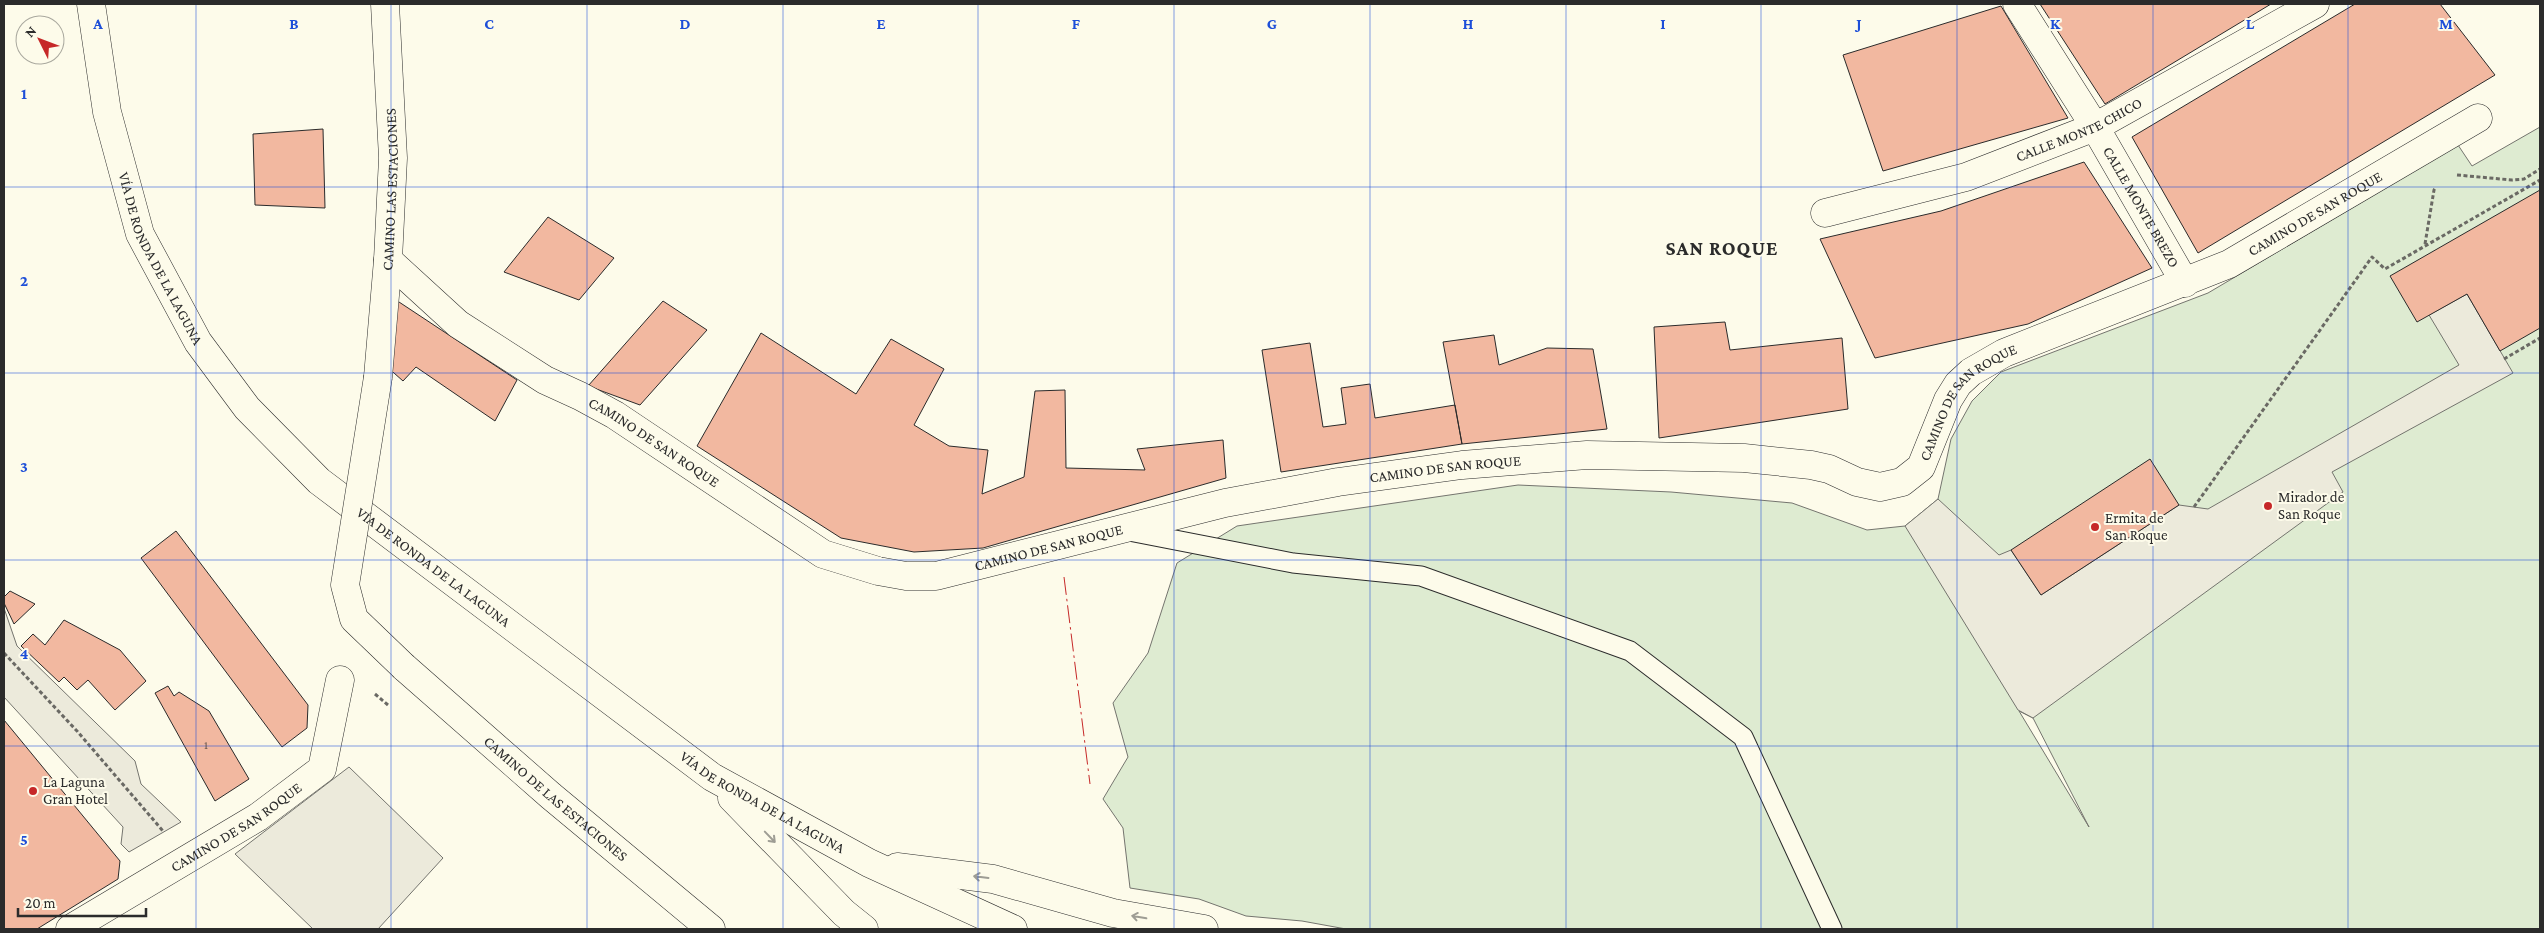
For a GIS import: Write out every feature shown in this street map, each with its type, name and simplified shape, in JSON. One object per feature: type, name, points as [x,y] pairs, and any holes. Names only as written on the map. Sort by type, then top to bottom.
[{"type":"street","name":"VÍA DE RONDA DE LA LAGUNA","points":[[91,4],[107,112],[140,234],[198,342],[247,408],[319,481],[712,777],[869,863],[1013,929]]},
{"type":"street","name":"CAMINO LAS ESTACIONES","points":[[385,4],[392,158],[388,260],[378,377],[345,585],[354,619],[404,667]]},
{"type":"street","name":"CALLE MONTE BREZO","points":[[2017,4],[2095,127],[2185,283]]},
{"type":"street","name":"CALLE MONTE CHICO","points":[[1825,213],[1966,177],[2095,127],[2315,4]]},
{"type":"street","name":"CAMINO DE SAN ROQUE","points":[[388,260],[458,324],[545,380],[615,415],[823,554],[878,571],[906,576],[936,576],[1225,503],[1338,482],[1462,465],[1587,455],[1744,458],[1811,465],[1829,469],[1857,482],[1880,487],[1902,482],[1921,467],[1948,400],[1958,384],[1971,372],[2004,353],[2229,264],[2478,118]]},
{"type":"street","name":"CAMINO DE LAS ESTACIONES","points":[[404,667],[551,796],[711,929]]},
{"type":"street","name":"CAMINO DE SAN ROQUE","points":[[70,929],[258,817],[322,768],[340,680]]},
{"type":"street","points":[[712,777],[844,912],[864,929]]},
{"type":"street","points":[[869,863],[993,879],[1113,913],[1204,929]]},
{"type":"lane","points":[[1120,529],[1293,563],[1421,576],[1630,651],[1743,737],[1832,929]]},
{"type":"path","points":[[2449,174],[2512,180],[2524,179],[2540,169]]},
{"type":"path","points":[[2194,507],[2372,257],[2385,269],[2540,180]]},
{"type":"path","points":[[2425,245],[2434,190],[2439,185]]},
{"type":"path","points":[[2504,359],[2540,338]]},
{"type":"path","points":[[4,653],[77,731],[132,798],[188,859]]},
{"type":"green space","points":[[2540,127],[2540,929],[1346,929],[1302,921],[1246,916],[1199,899],[1130,888],[1123,828],[1103,799],[1128,757],[1113,703],[1148,653],[1177,563],[1237,526],[1518,485],[1671,492],[1792,503],[1867,530],[1905,526],[1938,499],[1951,439],[1972,401],[2001,372],[2208,293],[2458,145],[2472,166]],"holes":[[[2019,711],[2033,718],[2089,827]]]},
{"type":"shaded area","name":"Mirador de San Roque","points":[[2467,294],[2513,373],[2332,472],[2343,492],[2033,718],[2018,710],[1905,526],[1938,499],[1999,555],[2011,550],[2041,595],[2179,505],[2208,509],[2459,365],[2429,315]]},
{"type":"shaded area","points":[[4,608],[17,646],[135,761],[141,784],[181,822],[129,852],[121,844],[123,827],[4,697]]},
{"type":"shaded area","points":[[349,767],[443,858],[378,929],[313,929],[235,854]]},
{"type":"building","points":[[2040,4],[2271,4],[2105,104]]},
{"type":"building","points":[[2355,4],[2440,4],[2495,75],[2198,253],[2132,137]]},
{"type":"building","points":[[2001,6],[2068,118],[1883,171],[1843,55]]},
{"type":"building","points":[[323,129],[325,208],[255,205],[253,134]]},
{"type":"building","points":[[2084,162],[2152,268],[2028,324],[1875,358],[1820,239],[1941,211]]},
{"type":"building","points":[[2540,190],[2540,328],[2500,351],[2467,294],[2417,322],[2390,276]]},
{"type":"building","points":[[548,217],[614,258],[579,300],[504,272]]},
{"type":"building","points":[[396,300],[517,380],[495,421],[416,367],[403,381],[385,365]]},
{"type":"building","points":[[663,301],[707,330],[640,405],[588,386]]},
{"type":"building","points":[[1725,322],[1730,350],[1842,338],[1848,409],[1659,438],[1654,327]]},
{"type":"building","points":[[761,333],[856,394],[891,339],[944,369],[914,425],[949,446],[988,450],[982,494],[1024,477],[1035,391],[1065,390],[1066,468],[1145,470],[1137,449],[1223,440],[1226,478],[983,548],[914,552],[841,538],[697,446]]},
{"type":"building","points":[[1494,335],[1499,365],[1547,348],[1593,349],[1607,429],[1462,444],[1443,342]]},
{"type":"building","points":[[1310,343],[1323,427],[1346,424],[1341,388],[1370,384],[1375,418],[1455,405],[1462,444],[1281,472],[1262,350]]},
{"type":"building","name":"Ermita de San Roque","points":[[2150,459],[2179,505],[2041,595],[2011,550]]},
{"type":"building","points":[[176,531],[308,705],[307,728],[282,747],[141,558]]},
{"type":"building","points":[[10,591],[35,604],[14,624],[4,603],[4,597]]},
{"type":"building","points":[[64,620],[120,650],[146,681],[115,710],[88,680],[77,690],[64,677],[59,682],[21,646],[33,634],[45,645]]},
{"type":"building","points":[[168,686],[174,696],[179,692],[209,711],[249,779],[215,801],[155,693]]},
{"type":"building","name":"La Laguna Gran Hotel","points":[[4,720],[120,861],[118,879],[37,929],[4,929]]},
{"type":"power","points":[[1064,577],[1090,784]]},
{"type":"place","name":"Mirador de San Roque","points":[[2268,506]]},
{"type":"place","name":"Ermita de San Roque","points":[[2095,527]]},
{"type":"place","name":"La Laguna Gran Hotel","points":[[33,791]]},
{"type":"district","name":"SAN ROQUE","points":[[1722,248]]}]
